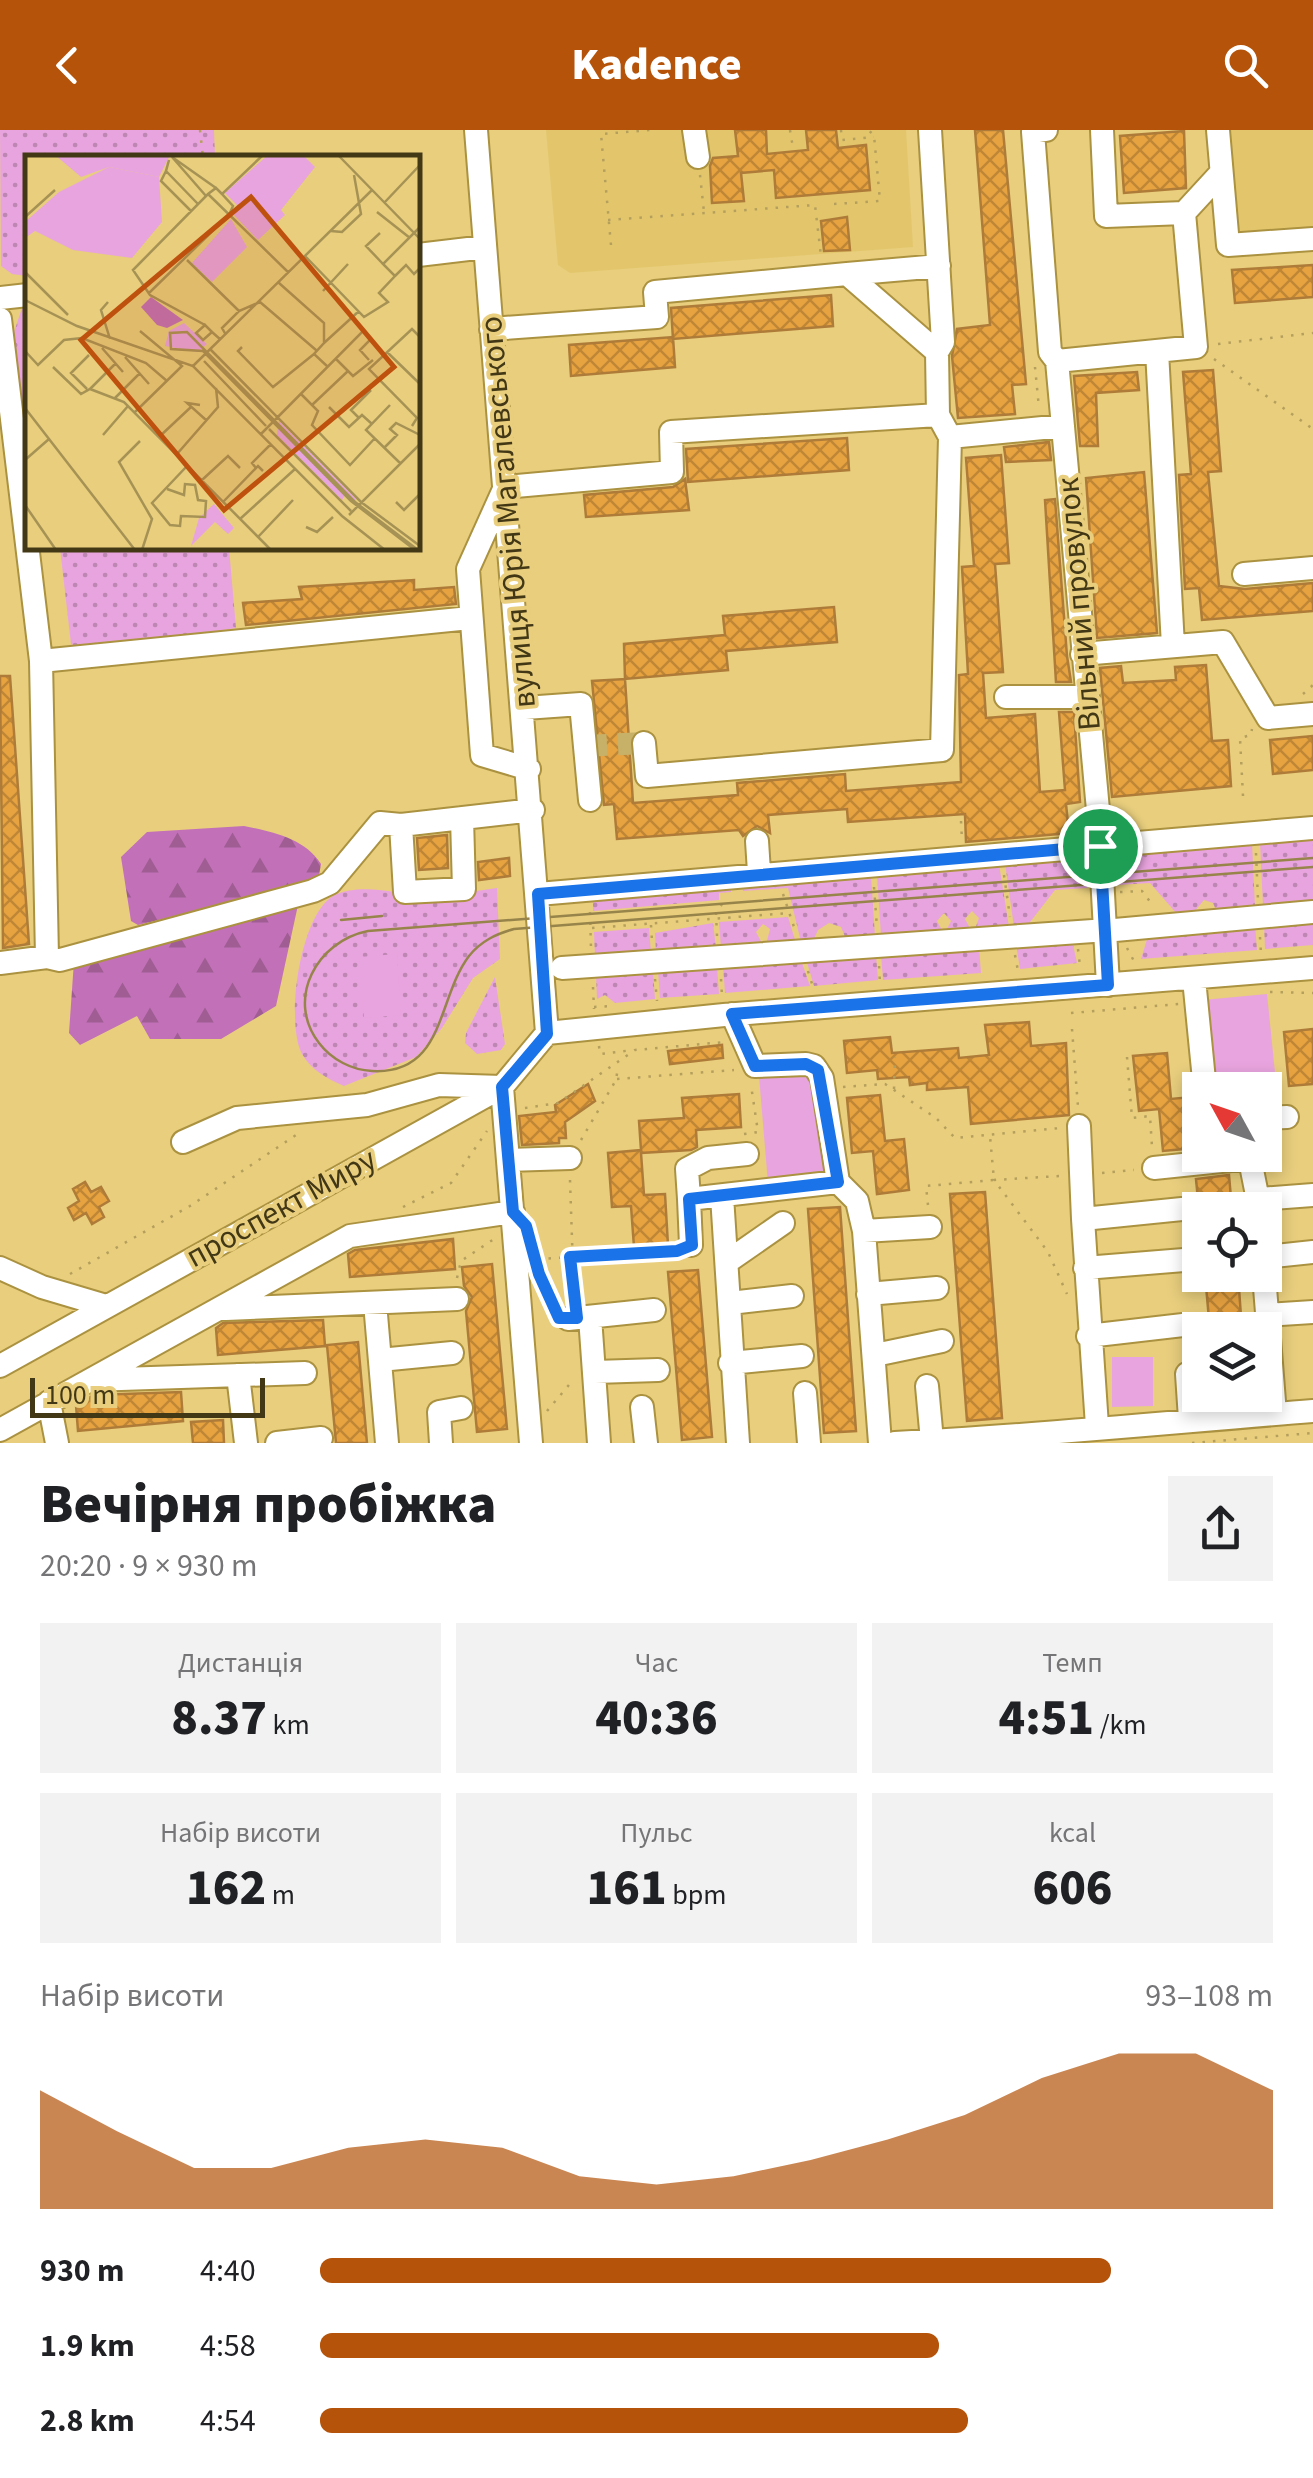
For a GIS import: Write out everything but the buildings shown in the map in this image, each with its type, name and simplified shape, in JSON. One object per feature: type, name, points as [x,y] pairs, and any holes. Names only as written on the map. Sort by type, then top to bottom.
[{"type":"street","name":"вулиця Юрія Магалевського","points":[[476,130],[538,894]]},
{"type":"street","points":[[694,130],[698,157]]},
{"type":"street","points":[[644,743],[647,776],[942,750],[950,437],[938,415],[937,352],[943,342],[930,130]]},
{"type":"street","name":"Вільний провулок","points":[[1046,130],[1032,132],[1050,352],[1057,361],[1100,846]]},
{"type":"street","points":[[1102,130],[1106,216],[1184,214]]},
{"type":"street","points":[[1218,130],[1228,245],[1313,239]]},
{"type":"street","points":[[1057,361],[1196,347],[1184,214],[1219,174]]},
{"type":"street","points":[[420,255],[485,246]]},
{"type":"street","points":[[491,329],[657,317],[655,292],[938,266]]},
{"type":"street","points":[[847,274],[937,352]]},
{"type":"street","points":[[0,298],[25,295]]},
{"type":"street","points":[[0,319],[25,533]]},
{"type":"street","points":[[1157,351],[1173,646]]},
{"type":"street","points":[[530,769],[482,756],[468,568],[505,487],[672,472],[671,432],[938,415]]},
{"type":"street","points":[[950,437],[1062,426]]},
{"type":"street","points":[[27,550],[40,661],[47,957]]},
{"type":"street","points":[[1244,574],[1313,568]]},
{"type":"street","points":[[40,661],[470,618]]},
{"type":"street","points":[[1082,654],[1223,642],[1268,718],[1307,705]]},
{"type":"street","points":[[1006,697],[1088,697]]},
{"type":"street","points":[[525,708],[581,704],[590,800]]},
{"type":"street","points":[[0,963],[47,957],[60,960],[314,891],[330,884],[380,823],[400,825],[446,812],[533,810]]},
{"type":"street","points":[[400,825],[405,892],[464,889],[446,812]]},
{"type":"street","points":[[1313,828],[760,872],[538,894],[547,1034],[732,1014],[1313,968]]},
{"type":"street","points":[[757,841],[760,872]]},
{"type":"street","points":[[1100,846],[1108,985]]},
{"type":"street","points":[[562,968],[1313,912]]},
{"type":"street","points":[[1194,979],[1203,1072]]},
{"type":"street","points":[[732,1014],[755,1066],[806,1064],[818,1070],[838,1182],[856,1200],[864,1231],[880,1443]]},
{"type":"street","name":"проспект Миру","points":[[0,1366],[106,1306],[503,1099],[547,1034]]},
{"type":"street","points":[[182,1142],[238,1118],[367,1105],[439,1086],[503,1099],[507,1212],[526,1259],[530,1437]]},
{"type":"street","points":[[1079,1126],[1090,1174],[1083,1220],[1096,1426]]},
{"type":"street","points":[[692,1245],[687,1169],[744,1144]]},
{"type":"street","points":[[508,1160],[570,1158]]},
{"type":"street","points":[[1147,1163],[1182,1161]]},
{"type":"street","points":[[689,1199],[838,1182]]},
{"type":"street","points":[[1282,1201],[1313,1195]]},
{"type":"street","points":[[722,1196],[738,1443]]},
{"type":"street","points":[[1083,1220],[1182,1209]]},
{"type":"street","points":[[0,1430],[350,1236],[507,1212]]},
{"type":"street","points":[[727,1262],[782,1223]]},
{"type":"street","points":[[864,1231],[930,1227]]},
{"type":"street","points":[[1282,1255],[1313,1252]]},
{"type":"street","points":[[1085,1268],[1182,1260]]},
{"type":"street","points":[[0,1268],[42,1287],[106,1306]]},
{"type":"street","points":[[868,1294],[938,1288]]},
{"type":"street","points":[[730,1303],[792,1296]]},
{"type":"street","points":[[218,1309],[457,1298]]},
{"type":"street","points":[[374,1303],[387,1443]]},
{"type":"street","points":[[599,1443],[594,1365],[578,1318],[654,1310]]},
{"type":"street","points":[[1282,1314],[1313,1312]]},
{"type":"street","points":[[1088,1336],[1182,1325]]},
{"type":"street","points":[[875,1355],[942,1340]]},
{"type":"street","points":[[380,1360],[452,1353]]},
{"type":"street","points":[[730,1363],[802,1356]]},
{"type":"street","points":[[594,1365],[658,1370]]},
{"type":"street","points":[[87,1380],[305,1373]]},
{"type":"street","points":[[238,1376],[246,1443]]},
{"type":"street","points":[[927,1386],[932,1441]]},
{"type":"street","points":[[805,1394],[809,1443]]},
{"type":"street","points":[[49,1402],[57,1443]]},
{"type":"street","points":[[642,1407],[646,1443]]},
{"type":"street","points":[[441,1443],[439,1412],[461,1408]]},
{"type":"street","points":[[895,1443],[975,1442],[1096,1426],[1313,1411]]},
{"type":"street","points":[[1189,1412],[1190,1418]]},
{"type":"street","points":[[277,1443],[321,1438]]},
{"type":"path","points":[[200,130],[202,155]]},
{"type":"path","points":[[610,245],[601,134],[650,130]]},
{"type":"path","points":[[790,130],[792,148]]},
{"type":"path","points":[[841,130],[842,140],[874,137]]},
{"type":"path","points":[[834,204],[880,201],[874,137],[868,130]]},
{"type":"path","points":[[698,157],[704,214]]},
{"type":"path","points":[[608,220],[816,206],[823,276]]},
{"type":"path","points":[[1196,347],[1313,334]]},
{"type":"path","points":[[1196,347],[1313,429]]},
{"type":"path","points":[[1307,705],[1313,685]]},
{"type":"path","points":[[1242,796],[1240,738],[1252,735],[1256,693]]},
{"type":"path","points":[[961,821],[962,846]]},
{"type":"path","points":[[1000,854],[1018,973]]},
{"type":"path","points":[[873,864],[880,985]]},
{"type":"path","points":[[588,890],[600,1054],[728,1042]]},
{"type":"path","points":[[1114,893],[1142,890],[1166,924]]},
{"type":"path","points":[[590,928],[789,913]]},
{"type":"path","points":[[838,1088],[884,1084],[936,1118],[955,1138],[1079,1126],[1072,1029]]},
{"type":"path","points":[[403,1207],[451,1184],[503,1099],[558,1102],[636,1050]]},
{"type":"path","points":[[894,1090],[895,1056]]},
{"type":"path","points":[[930,1227],[926,1186],[1090,1174],[1147,1163],[1150,1116],[1132,1118],[1128,1057]]},
{"type":"path","points":[[618,1065],[616,1080],[746,1069]]},
{"type":"path","points":[[744,1144],[758,1132],[750,1078]]},
{"type":"path","points":[[42,1287],[190,1206],[308,1127]]},
{"type":"path","points":[[990,1134],[994,1180],[1048,1252],[1072,1305]]},
{"type":"path","points":[[457,1298],[461,1260],[503,1232],[507,1212]]},
{"type":"path","points":[[570,1257],[578,1318],[559,1318],[526,1259],[677,1251],[692,1245]]},
{"type":"path","points":[[530,1437],[594,1365]]},
{"type":"path","points":[[1192,1443],[1313,1433]]},
{"type":"shaded area","points":[[0,130],[214,130],[215,155],[25,155],[25,276],[12,274],[1,266]]},
{"type":"shaded area","points":[[546,130],[906,130],[913,247],[570,273],[558,265]]},
{"type":"shaded area","points":[[1228,130],[1313,130],[1313,233],[1242,238],[1236,232]]},
{"type":"shaded area","points":[[25,302],[25,453],[11,341]]},
{"type":"shaded area","points":[[60,550],[229,550],[236,628],[87,651],[71,644]]},
{"type":"shaded area","points":[[1313,838],[1313,901],[1263,906],[1260,842]]},
{"type":"shaded area","points":[[1252,843],[1255,907],[1216,910],[1213,903],[1204,900],[1194,912],[1177,914],[1150,883],[1116,885],[1119,855]]},
{"type":"shaded area","points":[[1078,858],[1084,861],[1087,888],[1055,890],[1027,926],[1014,927],[1005,863]]},
{"type":"shaded area","points":[[999,864],[1009,927],[975,929],[979,918],[972,911],[965,919],[971,930],[946,931],[951,921],[944,913],[937,921],[943,932],[881,936],[877,874]]},
{"type":"shaded area","points":[[871,874],[875,937],[846,939],[841,927],[829,923],[818,930],[813,941],[801,942],[788,888],[743,891],[742,885]]},
{"type":"shaded area","points":[[731,886],[731,892],[719,893],[719,900],[593,911],[593,899]]},
{"type":"shaded area","points":[[497,888],[500,959],[473,978],[442,1028],[416,1057],[344,1086],[311,1065],[297,1039],[296,994],[305,944],[323,905],[335,895],[359,889],[435,895]]},
{"type":"shaded area","points":[[788,917],[796,943],[766,945],[770,929],[763,924],[756,932],[763,945],[721,948],[719,922]]},
{"type":"shaded area","points":[[1313,919],[1313,945],[1265,949],[1264,923]]},
{"type":"shaded area","points":[[713,923],[716,948],[656,953],[655,933]]},
{"type":"shaded area","points":[[1255,924],[1257,950],[1141,959],[1149,933]]},
{"type":"shaded area","points":[[649,928],[651,953],[595,957],[594,932]]},
{"type":"shaded area","points":[[1072,940],[1077,963],[1020,969],[1016,944]]},
{"type":"shaded area","points":[[979,947],[981,973],[883,980],[881,954]]},
{"type":"shaded area","points":[[397,954],[401,1015],[364,1018],[359,957]]},
{"type":"shaded area","points":[[876,954],[878,980],[814,986],[806,959]]},
{"type":"shaded area","points":[[801,960],[810,986],[725,993],[723,965]]},
{"type":"shaded area","points":[[717,966],[719,994],[660,998],[658,970]]},
{"type":"shaded area","points":[[653,971],[655,999],[615,1003],[605,995],[597,999],[596,974]]},
{"type":"shaded area","points":[[495,977],[505,1044],[501,1050],[477,1054],[465,1043],[466,1033]]},
{"type":"shaded area","points":[[1267,994],[1275,1072],[1209,1072],[1203,1000]]},
{"type":"shaded area","points":[[814,1072],[828,1176],[768,1183],[759,1076]]},
{"type":"shaded area","points":[[1112,1357],[1153,1357],[1153,1406],[1112,1407]]},
{"type":"green space","points":[[244,826],[277,834],[306,848],[321,864],[318,881],[138,925],[131,921],[121,857],[147,832]]},
{"type":"green space","points":[[298,905],[276,1006],[221,1039],[150,1039],[137,1016],[80,1045],[69,1033],[74,961]]},
{"type":"tunnel","points":[[585,746],[644,743]]},
{"type":"tram line","points":[[1313,858],[368,931],[350,937],[321,959],[306,991],[305,1008],[319,1043],[336,1059],[365,1070],[396,1069],[413,1061],[426,1047],[469,956],[489,939],[514,929],[1313,867]]},
{"type":"tram line","points":[[341,920],[382,916]]},
{"type":"route","points":[[1100,846],[1108,985],[732,1014],[755,1066],[806,1064],[818,1070],[838,1182],[689,1199],[692,1245],[677,1251],[570,1257],[577,1318],[559,1318],[539,1274],[526,1226],[513,1212],[502,1087],[547,1034],[538,894],[760,872],[1100,846]]}]
